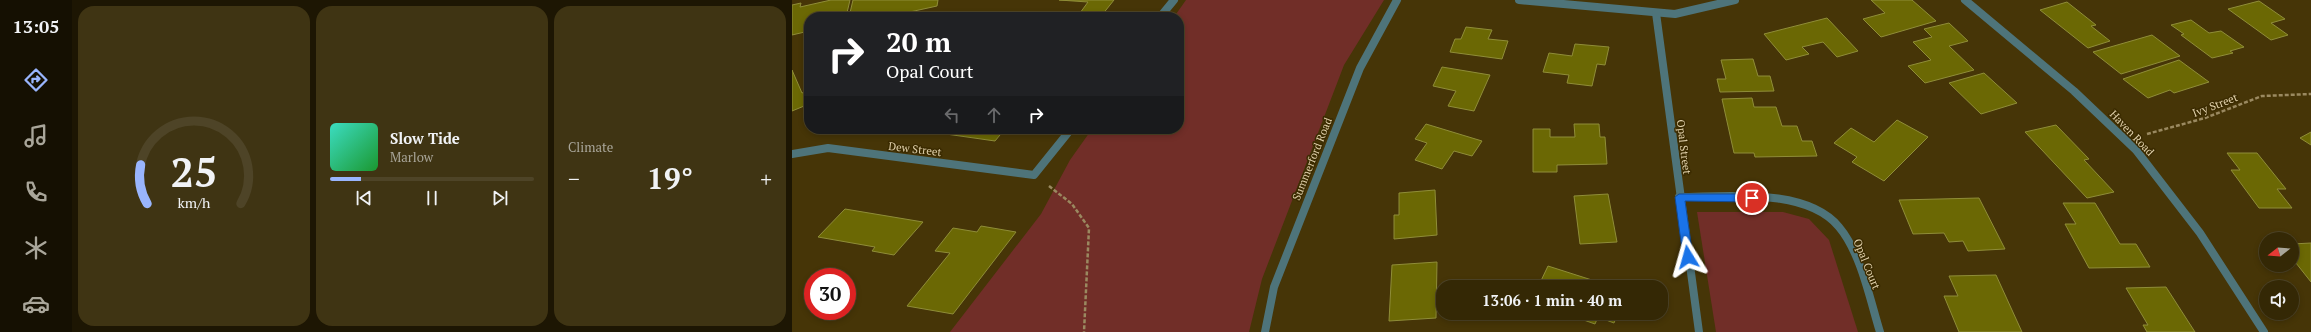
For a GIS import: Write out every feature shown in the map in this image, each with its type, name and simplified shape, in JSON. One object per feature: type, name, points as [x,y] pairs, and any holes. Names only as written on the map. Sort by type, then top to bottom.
[{"type":"street","points":[[1164,12],[1174,0]]},
{"type":"street","name":"Summerford Road","points":[[1265,332],[1274,287],[1360,68],[1397,0]]},
{"type":"street","points":[[1519,0],[1675,14],[1735,0]]},
{"type":"street","name":"Haven Road","points":[[1965,0],[2074,92],[2136,150],[2200,233],[2264,332]]},
{"type":"street","name":"Opal Street","points":[[1656,13],[1679,197],[1699,332]]},
{"type":"street","points":[[1034,175],[1067,134]]},
{"type":"street","name":"Dew Street","points":[[792,154],[828,148],[1034,175]]},
{"type":"street","name":"Opal Court","points":[[1679,197],[1781,198],[1803,202],[1821,211],[1838,227],[1853,253],[1880,332]]},
{"type":"path","name":"Ivy Street","points":[[2125,140],[2173,128],[2262,96],[2311,94]]},
{"type":"path","points":[[1034,175],[1072,204],[1089,228],[1084,332]]},
{"type":"shaded area","points":[[1186,0],[1384,0],[1344,65],[1262,279],[1249,332],[950,332],[1041,214],[1070,160],[1088,134],[1184,134],[1184,12],[1178,12]]},
{"type":"shaded area","points":[[1697,212],[1783,212],[1809,219],[1829,240],[1858,332],[1716,332]]},
{"type":"building","points":[[831,0],[850,0],[847,12],[804,12],[804,32],[792,35],[792,5],[801,3],[800,7]]},
{"type":"building","points":[[853,0],[938,0],[937,6],[910,12],[850,12]]},
{"type":"building","points":[[1059,0],[1114,0],[1104,12],[1081,12],[1088,2]]},
{"type":"building","points":[[1871,0],[1912,0],[1936,21],[1881,37],[1863,19],[1885,13]]},
{"type":"building","points":[[2259,1],[2285,19],[2271,23],[2288,35],[2271,40],[2228,9]]},
{"type":"building","points":[[2067,2],[2096,25],[2091,26],[2110,41],[2088,48],[2040,10]]},
{"type":"building","points":[[1827,18],[1858,51],[1837,57],[1823,42],[1802,47],[1809,54],[1786,60],[1764,34]]},
{"type":"building","points":[[2191,20],[2209,33],[2221,31],[2244,47],[2230,51],[2233,53],[2212,58],[2181,35],[2184,34],[2171,25]]},
{"type":"building","points":[[1949,23],[1968,41],[1949,46],[1974,70],[1925,83],[1908,66],[1931,60],[1913,42],[1932,37],[1924,29]]},
{"type":"building","points":[[1466,27],[1492,30],[1488,39],[1508,41],[1502,59],[1450,52],[1455,39],[1461,39]]},
{"type":"building","points":[[2152,35],[2180,56],[2121,74],[2093,52]]},
{"type":"building","points":[[1575,44],[1609,47],[1605,65],[1597,64],[1592,86],[1567,83],[1569,75],[1543,72],[1549,53],[1572,56]]},
{"type":"building","points":[[1753,59],[1758,76],[1770,76],[1774,91],[1720,92],[1717,79],[1726,79],[1721,60]]},
{"type":"building","points":[[2179,60],[2209,82],[2174,93],[2170,90],[2148,98],[2123,79]]},
{"type":"building","points":[[1442,67],[1490,75],[1474,111],[1448,106],[1456,91],[1433,86]]},
{"type":"building","points":[[792,70],[802,93],[804,92],[804,106],[792,111]]},
{"type":"building","points":[[1984,73],[2017,103],[1981,114],[1949,83]]},
{"type":"building","points":[[1752,98],[1754,107],[1776,107],[1782,126],[1797,126],[1802,141],[1812,141],[1817,156],[1755,157],[1754,153],[1734,153],[1722,99]]},
{"type":"building","points":[[1897,120],[1928,137],[1884,181],[1852,162],[1857,157],[1834,143],[1851,128],[1874,142]]},
{"type":"building","points":[[1426,124],[1482,141],[1472,156],[1454,151],[1442,169],[1415,160],[1427,143],[1415,139]]},
{"type":"building","points":[[1574,124],[1599,124],[1600,137],[1605,137],[1607,164],[1557,165],[1557,172],[1533,172],[1533,129],[1550,129],[1550,137],[1575,137]]},
{"type":"building","points":[[2056,125],[2089,159],[2084,160],[2114,192],[2087,198],[2025,132]]},
{"type":"building","points":[[2311,132],[2311,145],[2300,138]]},
{"type":"building","points":[[946,134],[1001,134],[995,141]]},
{"type":"building","points":[[2227,153],[2257,153],[2286,189],[2277,189],[2292,208],[2259,208],[2231,170],[2240,170]]},
{"type":"building","points":[[1435,190],[1437,235],[1394,239],[1394,215],[1399,215],[1399,193]]},
{"type":"building","points":[[1608,194],[1617,242],[1580,244],[1574,196]]},
{"type":"building","points":[[1979,198],[2005,249],[1968,251],[1963,241],[1949,242],[1944,233],[1913,234],[1899,200]]},
{"type":"building","points":[[2063,203],[2095,203],[2120,244],[2136,244],[2150,267],[2089,268],[2065,224],[2076,224]]},
{"type":"building","points":[[845,209],[923,222],[894,255],[872,251],[875,247],[818,237]]},
{"type":"building","points":[[981,226],[1016,232],[953,314],[907,306],[950,253],[935,251],[953,228],[977,232]]},
{"type":"building","points":[[2311,243],[2311,282],[2299,267],[2299,244]]},
{"type":"building","points":[[1437,262],[1436,318],[1389,321],[1392,265]]},
{"type":"building","points":[[1548,266],[1592,280],[1541,280]]},
{"type":"building","points":[[1996,275],[2022,332],[1959,332],[1944,296],[1958,296],[1949,276]]},
{"type":"building","points":[[2166,287],[2195,332],[2147,332],[2143,325],[2148,325],[2126,288]]},
{"type":"building","points":[[1584,320],[1597,320],[1595,324]]},
{"type":"building","points":[[1606,320],[1615,320],[1614,323]]},
{"type":"route","points":[[1688,257],[1679,197],[1752,198]]}]
